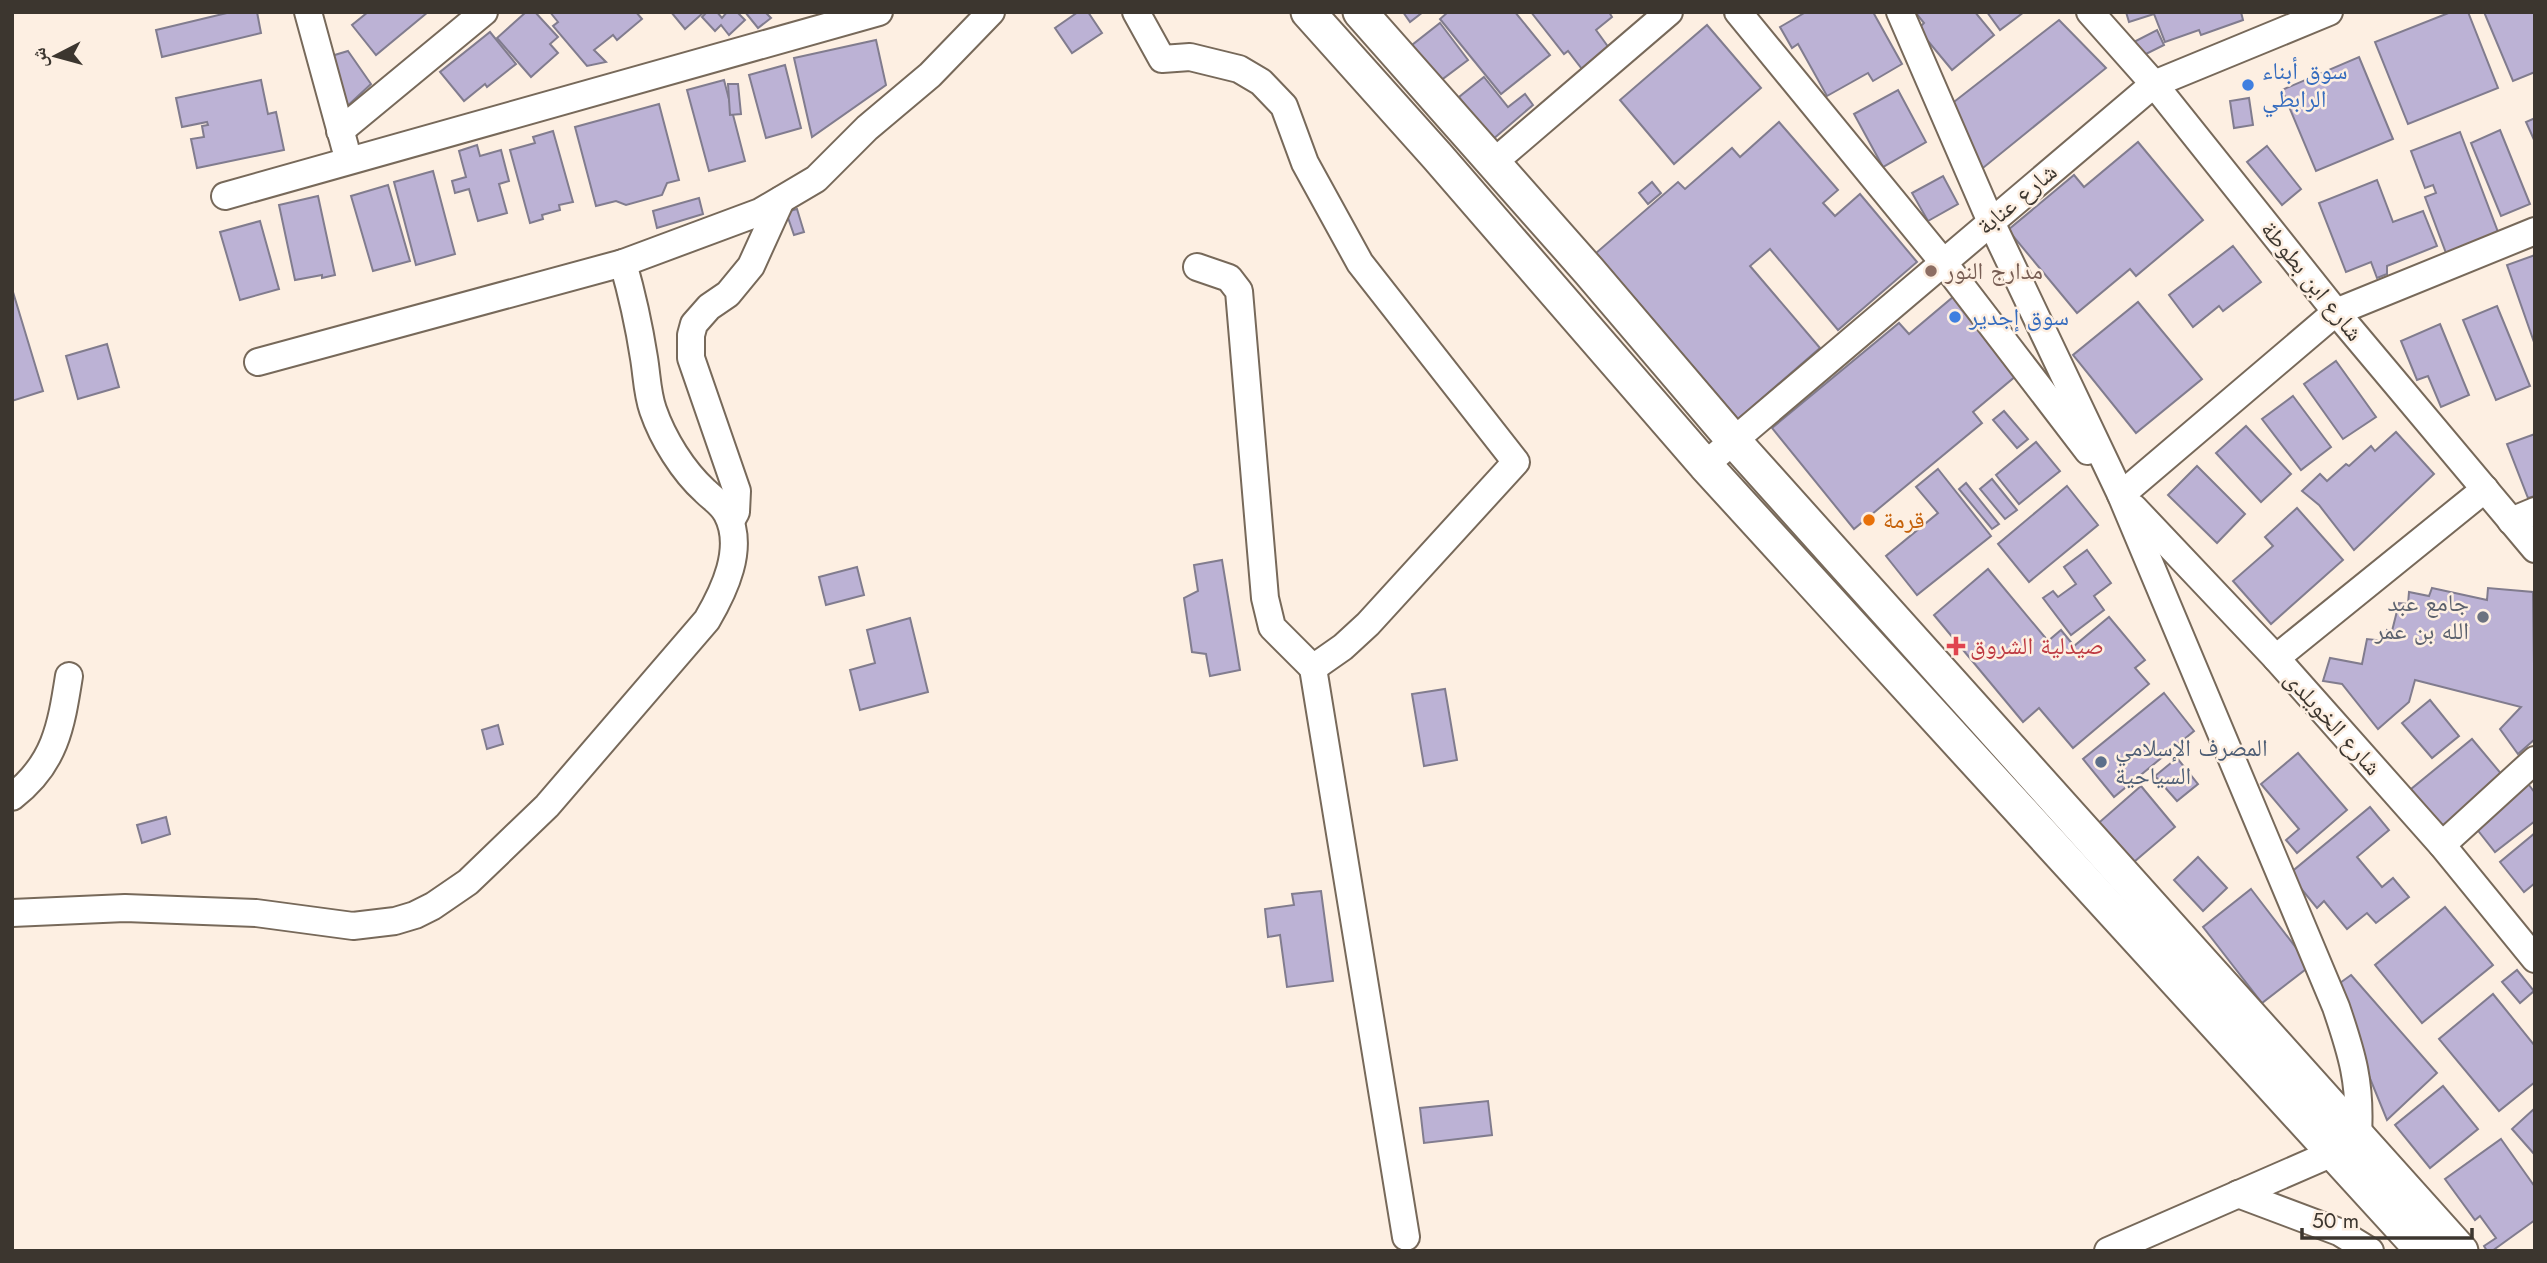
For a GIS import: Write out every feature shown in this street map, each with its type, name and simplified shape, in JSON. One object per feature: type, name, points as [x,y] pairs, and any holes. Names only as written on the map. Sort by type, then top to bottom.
[{"type":"main road","points":[[1308,12],[1705,465],[2346,1143],[2461,1251]]},
{"type":"main road","points":[[1360,12],[1494,162],[2346,1143],[2423,1251]]},
{"type":"street","points":[[308,12],[349,162]]},
{"type":"street","points":[[340,131],[484,12]]},
{"type":"street","points":[[225,196],[879,12]]},
{"type":"street","points":[[258,362],[623,263],[730,225],[816,179],[867,128],[930,75],[990,12]]},
{"type":"street","points":[[1136,12],[1162,59],[1189,57],[1239,69],[1261,82],[1284,106],[1305,163],[1360,263],[1516,461],[1368,624],[1343,647],[1313,668]]},
{"type":"street","points":[[1494,162],[1668,12]]},
{"type":"street","points":[[1738,12],[1943,262],[2121,495]]},
{"type":"street","points":[[1900,12],[1991,222],[2121,495],[2336,1007],[2356,1067],[2360,1107],[2346,1143],[2108,1251]]},
{"type":"street","name":"شارع ابن بطوطة","points":[[2090,12],[2154,84],[2336,312],[2485,488],[2523,516],[2535,548]]},
{"type":"street","name":"شارع عنابة","points":[[1705,465],[2154,84],[2329,12]]},
{"type":"street","points":[[731,521],[736,512],[737,491],[691,358],[691,335],[701,315],[728,294],[751,266],[780,200]]},
{"type":"street","points":[[2121,495],[2336,312],[2535,231]]},
{"type":"street","points":[[12,913],[125,908],[265,914],[353,926],[395,921],[433,906],[468,882],[547,806],[696,635],[716,604],[730,570],[734,541],[731,521],[720,504],[705,492],[687,470],[673,450],[654,412],[648,394],[639,326],[623,263]]},
{"type":"street","points":[[1197,267],[1229,278],[1239,291],[1265,598],[1272,627],[1313,668],[1406,1237]]},
{"type":"street","points":[[2276,658],[2485,488]]},
{"type":"street","name":"شارع الخويلدى","points":[[2121,495],[2276,658],[2442,845],[2535,959]]},
{"type":"street","points":[[12,797],[32,779],[53,748],[60,728],[69,676]]},
{"type":"street","points":[[2442,845],[2535,760]]},
{"type":"street","points":[[2238,1194],[2339,1232],[2370,1251]]},
{"type":"building","points":[[231,12],[257,12],[261,33],[162,57],[156,30]]},
{"type":"building","points":[[368,12],[428,12],[376,55],[352,25]]},
{"type":"building","points":[[526,12],[535,12],[558,37],[550,44],[558,53],[531,77],[497,38]]},
{"type":"building","points":[[550,12],[636,12],[642,19],[617,40],[613,35],[594,50],[606,62],[587,66],[553,26],[558,22]]},
{"type":"building","points":[[671,12],[704,12],[685,29]]},
{"type":"building","points":[[707,12],[717,12],[722,18],[727,12],[737,12],[745,20],[729,35],[721,25],[715,31],[702,17]]},
{"type":"building","points":[[745,12],[765,12],[771,18],[758,28]]},
{"type":"building","points":[[1078,12],[1088,12],[1102,33],[1072,53],[1055,28]]},
{"type":"building","points":[[1403,12],[1423,12],[1410,22]]},
{"type":"building","points":[[1448,12],[1515,12],[1550,55],[1501,94],[1440,19]]},
{"type":"building","points":[[1531,12],[1609,12],[1612,17],[1596,30],[1609,48],[1582,69],[1568,51],[1564,54]]},
{"type":"building","points":[[1806,12],[1873,12],[1902,64],[1873,81],[1868,73],[1827,96],[1798,44],[1792,48],[1780,27]]},
{"type":"building","points":[[1915,12],[1975,12],[1994,35],[1952,70],[1918,29],[1924,23]]},
{"type":"building","points":[[1987,12],[2024,12],[2000,30]]},
{"type":"building","points":[[2126,12],[2241,12],[2243,20],[2201,35],[2199,30],[2165,42],[2154,14],[2129,22]]},
{"type":"building","points":[[2451,12],[2468,12],[2498,88],[2408,124],[2375,42]]},
{"type":"building","points":[[2484,12],[2535,12],[2535,72],[2513,81]]},
{"type":"building","points":[[2059,20],[2106,68],[1978,172],[1950,105]]},
{"type":"building","points":[[1440,23],[1468,60],[1440,81],[1412,45]]},
{"type":"building","points":[[1707,25],[1761,88],[1674,164],[1620,100]]},
{"type":"building","points":[[2157,30],[2164,45],[2138,58],[2130,44]]},
{"type":"building","points":[[490,32],[516,64],[464,101],[440,72]]},
{"type":"building","points":[[876,40],[886,85],[812,137],[794,58]]},
{"type":"building","points":[[348,51],[371,84],[343,110],[328,57]]},
{"type":"building","points":[[2359,57],[2393,139],[2316,171],[2282,90]]},
{"type":"building","points":[[785,65],[801,128],[766,138],[749,75]]},
{"type":"building","points":[[1484,77],[1508,107],[1525,94],[1533,105],[1492,140],[1459,97]]},
{"type":"building","points":[[261,80],[268,114],[276,112],[284,150],[197,168],[191,139],[204,137],[202,126],[208,125],[207,122],[182,127],[176,98]]},
{"type":"building","points":[[724,80],[745,161],[709,171],[687,90]]},
{"type":"building","points":[[728,84],[738,84],[741,114],[730,115]]},
{"type":"building","points":[[1898,90],[1926,142],[1883,167],[1854,114]]},
{"type":"building","points":[[2249,98],[2253,125],[2234,128],[2230,101]]},
{"type":"building","points":[[659,104],[679,180],[667,183],[662,195],[626,205],[616,201],[596,206],[575,127]]},
{"type":"building","points":[[2535,118],[2535,142],[2526,122]]},
{"type":"building","points":[[1779,122],[1838,190],[1823,203],[1835,216],[1860,194],[1917,262],[1838,330],[1770,249],[1750,266],[1820,348],[1738,419],[1596,253],[1678,182],[1685,189],[1732,148],[1740,157]]},
{"type":"building","points":[[2500,130],[2530,204],[2501,216],[2471,143]]},
{"type":"building","points":[[553,131],[573,202],[559,205],[560,210],[542,215],[543,219],[530,223],[510,150],[535,143],[533,137]]},
{"type":"building","points":[[2460,132],[2498,232],[2446,253],[2425,197],[2436,193],[2433,185],[2425,188],[2411,151]]},
{"type":"building","points":[[2138,142],[2203,220],[2136,276],[2130,269],[2077,313],[2008,230],[2074,175],[2084,187]]},
{"type":"building","points":[[477,145],[480,156],[501,150],[509,181],[499,184],[507,213],[478,221],[469,189],[455,193],[452,181],[466,177],[459,151]]},
{"type":"building","points":[[2267,146],[2301,189],[2282,205],[2247,162]]},
{"type":"building","points":[[433,171],[455,254],[416,265],[394,182]]},
{"type":"building","points":[[1943,176],[1958,204],[1928,221],[1912,193]]},
{"type":"building","points":[[2377,180],[2393,222],[2423,211],[2437,246],[2387,266],[2387,274],[2377,278],[2371,262],[2346,272],[2319,203]]},
{"type":"building","points":[[1652,182],[1661,193],[1648,204],[1639,193]]},
{"type":"building","points":[[388,185],[410,261],[373,271],[351,196]]},
{"type":"building","points":[[318,196],[335,275],[295,280],[279,205]]},
{"type":"building","points":[[699,198],[703,214],[657,228],[653,211]]},
{"type":"building","points":[[797,209],[804,232],[794,235],[786,212]]},
{"type":"building","points":[[260,221],[279,289],[240,300],[220,232]]},
{"type":"building","points":[[2233,246],[2261,282],[2223,311],[2219,306],[2193,327],[2169,295]]},
{"type":"building","points":[[2535,255],[2535,345],[2507,265]]},
{"type":"building","points":[[12,293],[43,391],[12,401]]},
{"type":"building","points":[[1953,297],[2017,375],[1973,412],[1982,423],[1854,529],[1772,428],[1899,323],[1909,334]]},
{"type":"building","points":[[2138,302],[2202,379],[2136,433],[2073,355]]},
{"type":"building","points":[[2497,306],[2530,386],[2496,400],[2463,320]]},
{"type":"building","points":[[2440,324],[2469,395],[2441,407],[2428,376],[2417,380],[2401,341]]},
{"type":"building","points":[[107,344],[119,387],[78,399],[66,356]]},
{"type":"building","points":[[2336,361],[2376,417],[2343,439],[2304,384]]},
{"type":"building","points":[[2293,396],[2331,447],[2301,470],[2262,419]]},
{"type":"building","points":[[2004,411],[2028,439],[2017,448],[1993,420]]},
{"type":"building","points":[[2246,426],[2291,474],[2261,502],[2216,453]]},
{"type":"building","points":[[2396,432],[2434,474],[2354,550],[2319,505],[2302,491],[2320,474],[2327,481],[2371,446],[2375,451]]},
{"type":"building","points":[[2535,434],[2535,496],[2528,498],[2507,444]]},
{"type":"building","points":[[2036,442],[2060,471],[2019,504],[1996,475]]},
{"type":"building","points":[[2197,466],[2245,514],[2217,543],[2168,495]]},
{"type":"building","points":[[1938,469],[1991,536],[1917,595],[1886,556],[1938,513],[1916,487]]},
{"type":"building","points":[[1992,479],[2017,510],[2005,519],[1980,489]]},
{"type":"building","points":[[1966,483],[1999,524],[1992,529],[1959,489]]},
{"type":"building","points":[[2067,486],[2098,525],[2029,582],[1998,544]]},
{"type":"building","points":[[2297,508],[2343,560],[2271,624],[2233,581],[2273,546],[2265,537]]},
{"type":"building","points":[[2087,550],[2111,583],[2094,596],[2104,610],[2071,635],[2043,598],[2053,591],[2058,597],[2076,584],[2064,567]]},
{"type":"building","points":[[1222,560],[1240,670],[1210,676],[1206,654],[1192,652],[1184,598],[1198,591],[1194,565]]},
{"type":"building","points":[[857,567],[864,595],[826,605],[819,577]]},
{"type":"building","points":[[1988,569],[2048,641],[2061,630],[2074,646],[2109,617],[2145,660],[2135,668],[2149,684],[2073,748],[2039,708],[2023,722],[1934,615]]},
{"type":"building","points":[[2432,588],[2487,600],[2488,588],[2533,592],[2535,739],[2518,754],[2500,729],[2521,707],[2415,680],[2409,702],[2378,729],[2342,684],[2323,681],[2330,658],[2362,664],[2367,639],[2385,641],[2387,630],[2392,631],[2399,603],[2408,604],[2409,592],[2429,596]]},
{"type":"building","points":[[910,618],[928,692],[860,710],[850,670],[875,663],[867,630]]},
{"type":"building","points":[[1445,689],[1457,760],[1424,766],[1412,694]]},
{"type":"building","points":[[2164,693],[2194,731],[2114,797],[2083,759]]},
{"type":"building","points":[[2430,700],[2459,736],[2432,758],[2402,723]]},
{"type":"building","points":[[498,725],[503,744],[487,749],[482,730]]},
{"type":"building","points":[[2472,739],[2503,776],[2435,832],[2405,794]]},
{"type":"building","points":[[2298,753],[2347,810],[2297,853],[2286,840],[2299,829],[2261,784]]},
{"type":"building","points":[[2177,758],[2198,784],[2177,801],[2155,776]]},
{"type":"building","points":[[2526,781],[2535,793],[2535,821],[2495,852],[2472,823]]},
{"type":"building","points":[[2141,786],[2175,827],[2128,867],[2094,827]]},
{"type":"building","points":[[2370,807],[2389,830],[2357,857],[2382,887],[2393,878],[2409,897],[2376,923],[2367,913],[2347,929],[2324,901],[2317,908],[2289,874]]},
{"type":"building","points":[[166,817],[170,834],[142,843],[137,825]]},
{"type":"building","points":[[2535,833],[2535,883],[2524,892],[2500,862]]},
{"type":"building","points":[[2198,857],[2227,888],[2203,911],[2174,880]]},
{"type":"building","points":[[2251,889],[2310,966],[2262,1003],[2203,927]]},
{"type":"building","points":[[1321,891],[1333,981],[1287,987],[1280,935],[1268,937],[1265,909],[1294,905],[1292,894]]},
{"type":"building","points":[[2445,907],[2493,965],[2422,1023],[2375,965]]},
{"type":"building","points":[[2517,970],[2534,991],[2520,1003],[2502,982]]},
{"type":"building","points":[[2351,975],[2437,1073],[2387,1120],[2333,988]]},
{"type":"building","points":[[2493,994],[2535,1046],[2535,1082],[2499,1111],[2439,1039]]},
{"type":"building","points":[[2443,1086],[2478,1129],[2430,1168],[2395,1125]]},
{"type":"building","points":[[1488,1101],[1492,1135],[1424,1143],[1420,1108]]},
{"type":"building","points":[[2535,1108],[2535,1155],[2512,1129]]},
{"type":"building","points":[[2501,1139],[2535,1187],[2535,1220],[2492,1251],[2487,1251],[2484,1246],[2496,1238],[2480,1216],[2475,1220],[2445,1179]]},
{"type":"place","name":"سوق أبناء الرابطي","points":[[2248,85]]},
{"type":"place","name":"مدارج النور","points":[[1931,271]]},
{"type":"place","name":"سوق إجدير","points":[[1955,317]]},
{"type":"place","name":"قرمة","points":[[1869,520]]},
{"type":"place","name":"جامع عبد الله بن عمر","points":[[2483,617]]},
{"type":"place","name":"صيدلية الشروق","points":[[1956,646]]},
{"type":"place","name":"المصرف الإسلامي السياحية","points":[[2101,762]]}]
